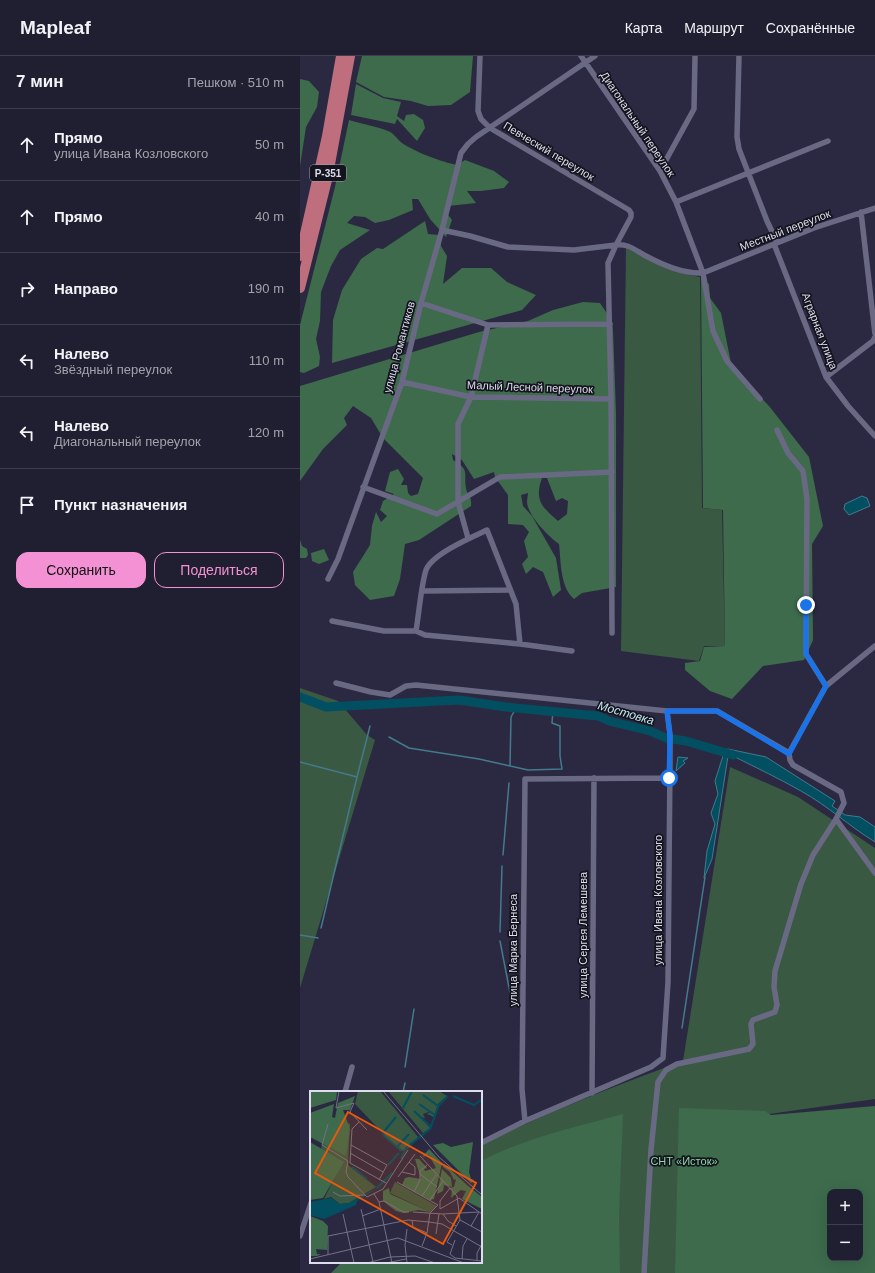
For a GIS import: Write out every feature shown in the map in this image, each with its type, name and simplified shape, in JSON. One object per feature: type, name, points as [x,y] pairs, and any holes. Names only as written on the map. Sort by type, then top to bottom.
[{"type":"highway","name":"Р-351","points":[[300,256],[328,136],[341,56]]},
{"type":"highway","name":"Р-351","points":[[300,288],[327,180],[350,56]]},
{"type":"street","name":"Певческий переулок","points":[[480,56],[478,111],[481,119],[490,128],[629,210],[631,213],[631,217],[608,262],[612,472],[612,634]]},
{"type":"street","name":"Диагональный переулок","points":[[581,56],[660,171],[676,202],[704,273],[713,331],[727,361],[760,399]]},
{"type":"street","name":"улица Романтиков","points":[[328,579],[338,560],[402,382],[421,303],[442,230],[461,153],[468,144],[490,128],[595,56]]},
{"type":"street","points":[[660,171],[694,109],[695,56]]},
{"type":"street","name":"Аграрная улица","points":[[739,56],[737,137],[739,149],[826,377],[848,406],[875,436]]},
{"type":"street","points":[[676,202],[749,174],[828,141]]},
{"type":"street","name":"Местный переулок","points":[[704,273],[776,243],[875,208]]},
{"type":"street","points":[[826,377],[873,341],[875,335],[861,212]]},
{"type":"street","points":[[442,230],[508,247],[574,250],[626,245],[657,261],[680,270],[692,273],[704,273]]},
{"type":"street","points":[[421,303],[488,325],[610,324]]},
{"type":"street","points":[[468,538],[458,502],[458,424],[471,397],[488,325]]},
{"type":"street","name":"Малый Лесной переулок","points":[[402,382],[471,397],[611,399]]},
{"type":"street","points":[[777,430],[788,453],[803,471],[807,499],[806,654],[826,686]]},
{"type":"street","points":[[363,487],[431,513],[440,513],[500,477],[612,472]]},
{"type":"street","points":[[416,630],[426,569],[435,559],[468,538],[487,530],[516,604],[520,644]]},
{"type":"street","points":[[423,591],[510,590]]},
{"type":"street","points":[[332,621],[384,631],[416,630],[425,635],[520,644],[572,651]]},
{"type":"street","points":[[644,1273],[651,1150],[658,1082],[666,1070],[678,1064],[744,1051],[751,1047],[753,1044],[751,1024],[753,1020],[775,1012],[777,1005],[774,987],[775,971],[801,884],[813,855],[837,818],[844,802],[841,792],[793,765],[789,754],[826,686],[874,648]]},
{"type":"street","points":[[336,683],[390,695],[406,686],[416,685],[667,711],[717,711],[789,754]]},
{"type":"street","name":"улица Ивана Козловского","points":[[592,1093],[651,1067],[664,1058],[668,982],[670,738],[667,711]]},
{"type":"street","points":[[594,778],[669,778]]},
{"type":"street","name":"улица Марка Бернеса","points":[[525,1121],[522,1089],[525,779],[594,778]]},
{"type":"street","name":"улица Сергея Лемешева","points":[[592,1093],[594,778]]},
{"type":"street","points":[[837,818],[875,873]]},
{"type":"street","points":[[345,1091],[352,1067]]},
{"type":"street","points":[[482,1142],[525,1121],[592,1093]]},
{"type":"street","points":[[300,1236],[310,1206]]},
{"type":"green space","points":[[362,56],[473,56],[470,92],[451,105],[428,106],[411,101],[384,97],[356,82]]},
{"type":"green space","points":[[300,79],[309,81],[319,92],[317,107],[306,127],[300,166]]},
{"type":"green space","points":[[356,84],[383,98],[401,102],[397,116],[404,121],[406,115],[414,114],[423,120],[425,128],[417,141],[397,119],[395,124],[351,115]]},
{"type":"green space","points":[[349,120],[390,132],[402,143],[414,150],[444,162],[457,165],[465,160],[494,171],[509,182],[504,188],[467,191],[476,203],[448,206],[445,211],[452,220],[446,237],[430,219],[418,199],[412,199],[413,210],[389,220],[375,223],[365,217],[354,216],[347,223],[370,230],[340,250],[331,266],[321,292],[320,321],[316,339],[320,357],[319,366],[304,373],[300,372],[300,325],[335,187]]},
{"type":"green space","points":[[425,221],[428,234],[439,235],[441,246],[447,256],[443,284],[462,268],[491,268],[507,282],[536,295],[522,310],[332,363],[333,320],[342,290],[361,259],[377,248],[383,249]]},
{"type":"green space","points":[[626,248],[653,262],[689,275],[700,277],[702,508],[722,510],[725,646],[704,646],[699,661],[621,651]]},
{"type":"green space","points":[[701,278],[709,284],[710,298],[721,313],[732,368],[769,406],[809,457],[823,526],[812,544],[813,640],[804,660],[763,666],[732,699],[710,691],[685,670],[685,663],[700,661],[704,647],[725,646],[723,510],[703,508]]},
{"type":"green space","points":[[583,302],[600,303],[612,321],[616,413],[616,587],[582,593],[574,599],[569,594],[562,574],[559,544],[544,531],[531,513],[527,502],[528,493],[521,495],[523,506],[532,516],[556,558],[561,590],[553,597],[543,572],[533,567],[526,574],[522,564],[528,557],[524,541],[529,532],[523,525],[508,524],[508,495],[495,477],[494,472],[474,479],[462,460],[452,454],[453,460],[464,469],[465,483],[467,492],[471,499],[471,506],[419,540],[405,544],[400,579],[394,596],[370,600],[355,585],[353,572],[370,545],[372,526],[376,512],[381,522],[387,516],[380,510],[383,501],[394,494],[385,491],[390,472],[398,469],[404,479],[401,485],[407,485],[408,493],[411,496],[418,494],[423,478],[383,438],[371,418],[353,406],[344,418],[347,425],[323,449],[300,481],[300,386],[479,332],[528,321],[553,310]],"holes":[[[542,478],[547,478],[556,501],[562,498],[568,501],[567,514],[558,521],[544,507],[539,498]]]},
{"type":"green space","points":[[300,540],[302,546],[307,549],[308,555],[306,558],[300,558]]},
{"type":"green space","points":[[324,549],[329,560],[319,564],[312,561],[311,553]]},
{"type":"green space","points":[[300,688],[338,701],[367,735],[375,740],[300,988]]},
{"type":"green space","name":"СНТ «Исток»","points":[[730,767],[798,797],[875,848],[875,1099],[769,1114],[677,1273],[388,1273],[482,1263],[482,1145],[580,1100],[683,1061]]},
{"type":"green space","points":[[875,1106],[875,1273],[675,1273],[679,1108],[765,1111],[771,1115]]},
{"type":"green space","points":[[623,1114],[619,1215],[620,1273],[331,1273],[341,1263],[482,1263],[482,1161],[533,1139]]},
{"type":"water","points":[[862,496],[867,498],[870,506],[849,515],[844,509],[845,504]]},
{"type":"water","points":[[728,749],[766,757],[835,801],[832,806],[845,815],[860,817],[875,827],[875,842],[801,791],[735,757],[728,756],[712,859],[704,878],[707,851],[715,824],[711,813],[718,794],[715,781],[723,756],[721,752]]},
{"type":"water","points":[[678,757],[688,758],[683,761],[685,763],[676,771]]},
{"type":"waterway","name":"Мостовка","points":[[300,697],[326,707],[459,700],[506,707],[598,716],[609,721],[650,731],[666,738],[686,741],[733,755]]},
{"type":"waterway","points":[[510,766],[511,717],[516,708]]},
{"type":"waterway","points":[[389,737],[409,748],[479,759],[528,770],[562,769],[560,756],[560,726],[552,723],[553,711]]},
{"type":"waterway","points":[[300,762],[357,777],[370,726]]},
{"type":"waterway","points":[[321,928],[357,777]]},
{"type":"waterway","points":[[503,855],[509,783]]},
{"type":"waterway","points":[[500,932],[502,866]]},
{"type":"waterway","points":[[682,1028],[705,877]]},
{"type":"waterway","points":[[300,935],[318,938]]},
{"type":"waterway","points":[[500,941],[512,1003]]},
{"type":"waterway","points":[[405,1067],[414,1009]]},
{"type":"waterway","points":[[403,1091],[405,1083]]},
{"type":"route","points":[[669,778],[670,735],[667,711],[717,711],[789,754],[826,686],[806,654],[806,605]]}]
